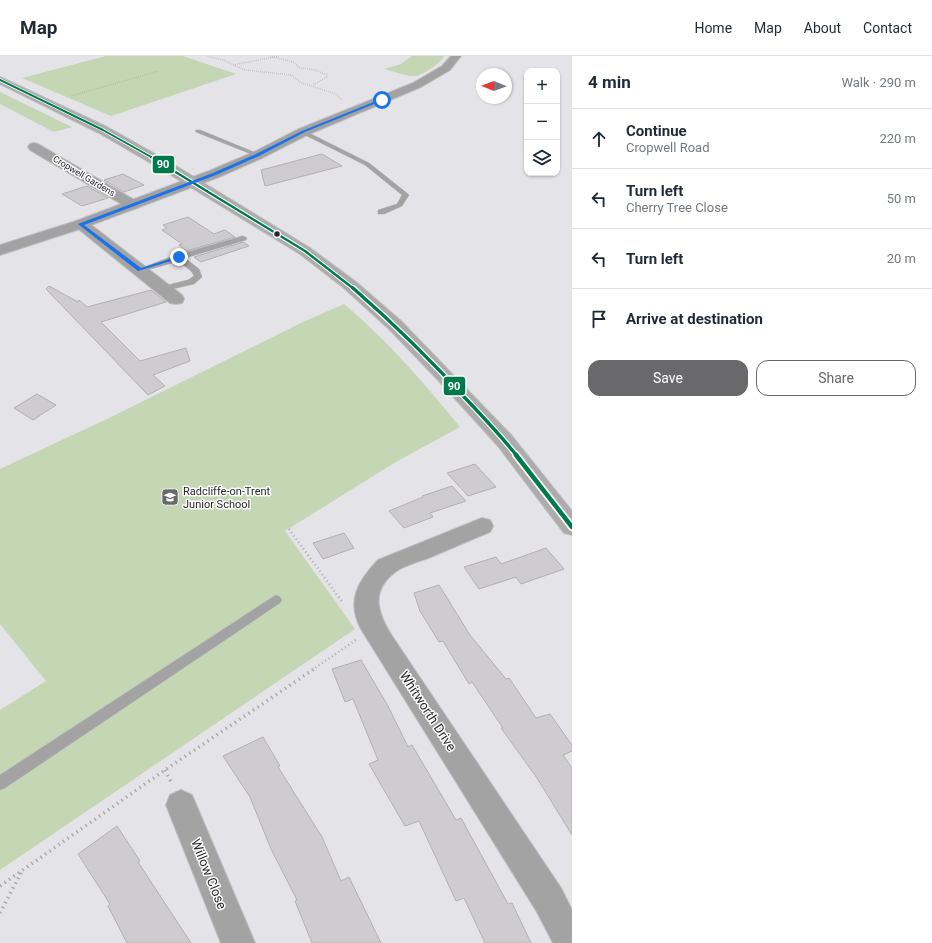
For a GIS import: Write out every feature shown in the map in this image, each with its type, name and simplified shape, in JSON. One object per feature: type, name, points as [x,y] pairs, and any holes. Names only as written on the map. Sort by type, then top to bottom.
[{"type":"highway","points":[[0,80],[103,130],[193,182],[304,251],[356,290],[441,372],[505,441],[572,526]]},
{"type":"street","points":[[0,250],[133,205],[258,155],[303,132],[417,85],[446,68],[456,56]]},
{"type":"street","name":"Cropwell Gardens","points":[[34,147],[133,205]]},
{"type":"street","points":[[80,224],[176,299]]},
{"type":"street","name":"Whitworth Drive","points":[[482,526],[386,566],[369,589],[366,601],[367,611],[375,629],[549,900],[571,943]]},
{"type":"street","name":"Willow Close","points":[[181,805],[238,943]]},
{"type":"lane","points":[[198,131],[258,155]]},
{"type":"lane","points":[[303,132],[368,164],[406,195],[400,205],[381,212]]},
{"type":"lane","points":[[140,270],[243,238]]},
{"type":"lane","points":[[163,289],[191,282],[198,277],[196,270],[179,257]]},
{"type":"lane","points":[[0,783],[276,600]]},
{"type":"path","points":[[207,56],[252,71],[291,75],[302,83],[312,85],[336,94],[341,99],[364,106]]},
{"type":"path","points":[[270,56],[293,62],[300,68],[315,70],[327,75],[323,81],[312,85]]},
{"type":"path","points":[[233,65],[279,56]]},
{"type":"path","points":[[48,103],[159,71]]},
{"type":"path","points":[[289,529],[348,609]]},
{"type":"path","points":[[0,886],[165,770],[375,629]]},
{"type":"path","points":[[0,913],[22,870]]},
{"type":"green space","points":[[106,56],[183,56],[236,74],[111,116],[22,78]]},
{"type":"green space","points":[[412,56],[444,56],[431,68],[415,76],[404,75],[384,69],[401,64]]},
{"type":"green space","points":[[0,92],[72,127],[54,132],[0,104]]},
{"type":"green space","name":"Radcliffe-on-Trent Junior School","points":[[344,304],[376,333],[405,363],[460,427],[394,463],[285,531],[355,629],[0,870],[0,710],[46,681],[0,624],[0,469],[107,419],[303,322]]},
{"type":"building","points":[[322,154],[342,166],[265,186],[261,170]]},
{"type":"building","points":[[123,174],[144,185],[124,192],[104,180]]},
{"type":"building","points":[[87,186],[108,198],[82,206],[62,194]]},
{"type":"building","points":[[188,217],[214,234],[225,230],[235,237],[186,251],[179,245],[182,244],[162,230],[167,228],[163,225]]},
{"type":"building","points":[[243,242],[249,246],[201,262],[194,257]]},
{"type":"building","points":[[49,286],[78,302],[79,300],[87,307],[151,290],[166,302],[101,322],[140,361],[186,348],[190,361],[153,375],[165,386],[148,395],[46,289]]},
{"type":"building","points":[[37,394],[56,405],[33,420],[14,408]]},
{"type":"building","points":[[475,464],[496,487],[468,496],[447,473]]},
{"type":"building","points":[[452,486],[466,501],[430,513],[433,517],[404,528],[389,511],[423,497],[422,496]]},
{"type":"building","points":[[344,533],[354,548],[323,559],[313,543]]},
{"type":"building","points":[[546,548],[564,569],[521,584],[516,577],[479,589],[464,567],[496,557],[501,564]]},
{"type":"building","points":[[439,585],[470,635],[506,679],[509,678],[536,718],[550,714],[572,745],[572,751],[563,755],[572,768],[572,835],[537,778],[501,728],[503,728],[472,682],[469,684],[443,641],[439,642],[420,611],[414,593]]},
{"type":"building","points":[[361,660],[388,706],[408,747],[412,745],[456,820],[461,818],[508,904],[512,903],[531,943],[485,943],[464,898],[456,901],[419,821],[405,826],[369,764],[378,760],[353,699],[345,702],[332,669]]},
{"type":"building","points":[[263,737],[280,766],[278,767],[322,837],[341,881],[349,877],[381,943],[312,943],[295,901],[297,900],[271,849],[250,797],[223,756]]},
{"type":"building","points":[[117,826],[140,861],[138,862],[191,943],[127,943],[108,906],[110,904],[78,854]]},
{"type":"transit line","name":"90","points":[[0,80],[103,130],[166,166],[305,251],[350,285],[395,325],[446,377],[505,441],[572,527]]},
{"type":"place","name":"Radcliffe-on-Trent Junior School","points":[[170,497]]},
{"type":"route","points":[[179,257],[140,270],[80,224],[214,174],[258,155],[303,132],[382,100]]}]
